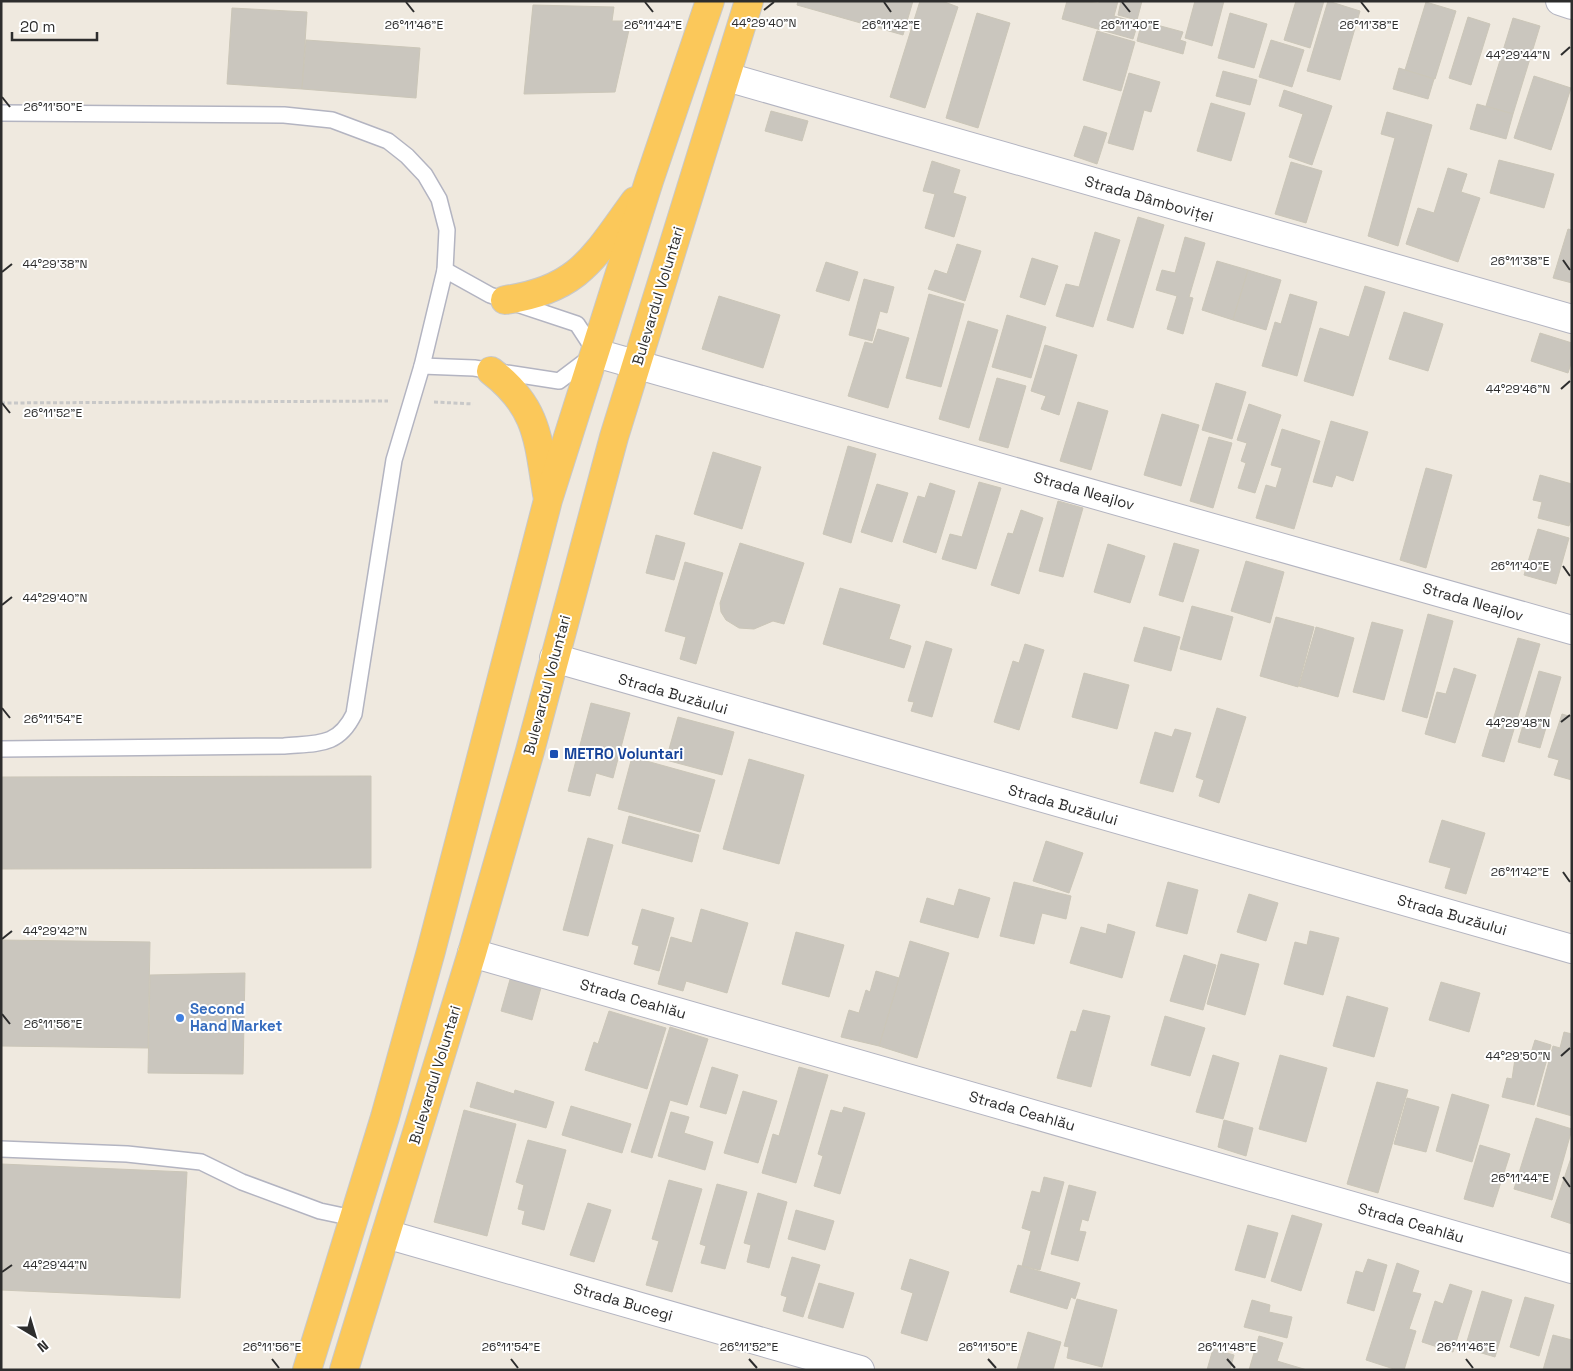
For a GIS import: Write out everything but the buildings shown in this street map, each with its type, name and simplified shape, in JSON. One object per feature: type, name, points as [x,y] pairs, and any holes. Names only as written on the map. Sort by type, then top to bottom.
[{"type":"highway","points":[[307,1370],[385,1117],[429,960],[548,500],[649,181],[710,1]]},
{"type":"highway","name":"Bulevardul Voluntari","points":[[344,1370],[472,953],[614,436],[727,77],[749,1]]},
{"type":"highway","points":[[505,300],[534,296],[572,279],[604,244],[649,181]]},
{"type":"highway","points":[[490,371],[508,384],[530,415],[536,430],[548,500]]},
{"type":"street","points":[[1560,1],[1572,5]]},
{"type":"street","name":"Strada Dâmboviței","points":[[727,77],[1572,319]]},
{"type":"street","name":"Strada Neajlov","points":[[596,353],[637,363],[1572,630]]},
{"type":"street","name":"Strada Buzăului","points":[[554,658],[1572,949]]},
{"type":"street","name":"Strada Ceahlău","points":[[472,953],[1572,1269]]},
{"type":"street","name":"Strada Bucegi","points":[[386,1234],[860,1370]]},
{"type":"lane","points":[[1,113],[284,115],[332,120],[363,130],[388,141],[407,156],[425,175],[440,199],[447,230],[445,270],[422,366],[410,401],[394,460],[354,714],[346,729],[323,743],[284,746],[1,749]]},
{"type":"lane","points":[[422,366],[490,371],[559,381],[596,353],[576,324],[505,300],[469,285],[445,270]]},
{"type":"lane","points":[[1,1149],[127,1154],[201,1162],[242,1182],[320,1211],[353,1218]]},
{"type":"path","points":[[1,403],[410,401],[473,404]]},
{"type":"place","name":"METRO Voluntari","points":[[554,754]]},
{"type":"place","name":"Second Hand Market","points":[[180,1018]]}]
